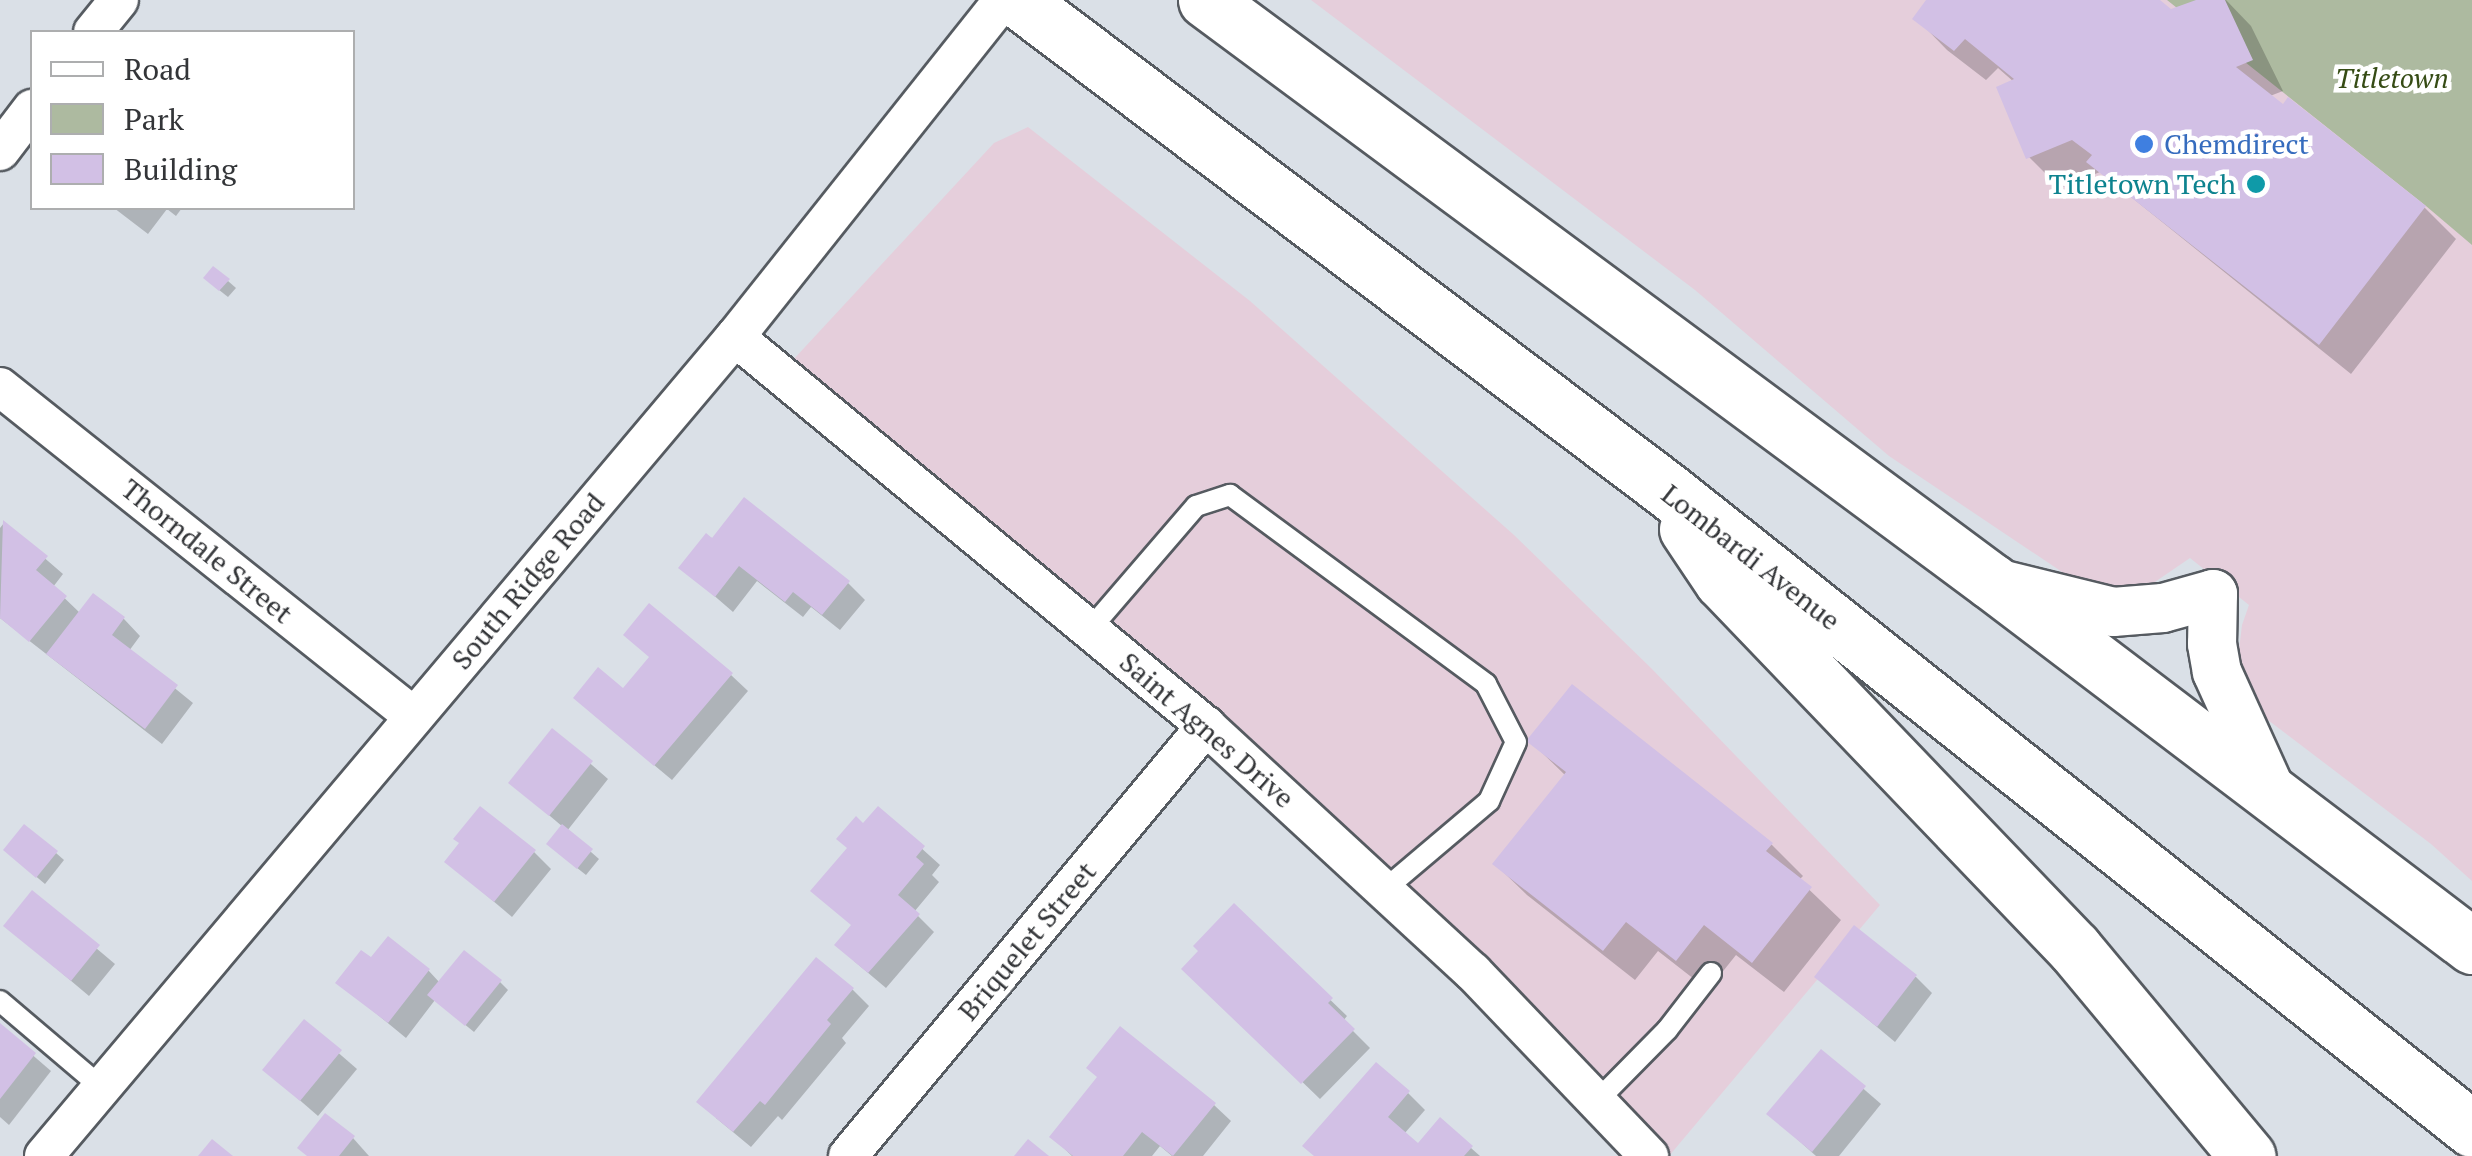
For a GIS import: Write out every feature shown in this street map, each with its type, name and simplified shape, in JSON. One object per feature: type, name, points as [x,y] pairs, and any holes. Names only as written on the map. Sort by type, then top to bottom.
[{"type":"main road","name":"Lombardi Avenue","points":[[1018,0],[1666,490],[2472,1129]]},
{"type":"main road","points":[[1206,0],[1991,581],[2472,946]]},
{"type":"main road","points":[[1666,490],[1722,580],[2074,948],[2247,1156]]},
{"type":"street","points":[[95,30],[119,0]]},
{"type":"street","name":"South Ridge Road","points":[[44,1156],[735,337],[1004,0]]},
{"type":"street","points":[[0,151],[30,113]]},
{"type":"street","name":"Saint Agnes Drive","points":[[735,337],[1206,726],[1473,972],[1650,1156]]},
{"type":"street","name":"Thorndale Street","points":[[0,387],[413,716]]},
{"type":"street","points":[[1991,581],[2056,601],[2113,612],[2163,608],[2213,594],[2212,644],[2217,672],[2271,791]]},
{"type":"street","name":"Briquelet Street","points":[[848,1156],[1206,726]]},
{"type":"lane","points":[[1091,628],[1196,506],[1230,495],[1486,684],[1516,742],[1489,800],[1384,890]]},
{"type":"lane","points":[[1598,1101],[1667,1030],[1710,972]]},
{"type":"lane","points":[[0,1001],[101,1088]]},
{"type":"shaded area","points":[[1311,0],[2472,0],[2472,881],[2431,844],[2264,717],[2244,687],[2238,658],[2249,605],[2190,558],[2149,586],[2112,590],[2071,578],[1889,456],[1695,290]]},
{"type":"shaded area","points":[[1028,127],[1250,301],[1514,535],[1651,668],[1880,905],[1669,1156],[1649,1156],[1473,972],[780,374],[994,143]]},
{"type":"green space","name":"Titletown","points":[[2167,0],[2472,0],[2472,245],[2426,206]]},
{"type":"building","name":"Titletown Tech","points":[[1926,0],[2160,0],[2171,9],[2196,0],[2225,0],[2253,60],[2236,67],[2283,104],[2288,97],[2426,206],[2319,345],[2086,162],[2092,155],[2072,140],[2026,159],[1996,87],[2014,79],[1965,39],[1954,51],[1912,19]]},
{"type":"building","points":[[213,266],[230,279],[219,291],[203,278]]},
{"type":"building","points":[[744,497],[850,581],[822,615],[793,592],[785,602],[739,566],[715,597],[678,568],[706,533],[712,538]]},
{"type":"building","points":[[3,520],[48,556],[36,570],[67,596],[29,642],[0,618]]},
{"type":"building","points":[[93,593],[125,617],[112,635],[178,685],[145,729],[46,654]]},
{"type":"building","points":[[649,603],[733,673],[654,766],[573,698],[598,667],[623,688],[649,657],[623,635]]},
{"type":"building","points":[[1572,684],[1773,843],[1766,851],[1812,887],[1752,963],[1704,925],[1676,961],[1626,922],[1603,951],[1492,864],[1566,772],[1526,741]]},
{"type":"building","points":[[552,728],[593,761],[549,816],[508,783]]},
{"type":"building","points":[[480,806],[536,850],[494,902],[444,862],[459,843],[453,839]]},
{"type":"building","points":[[878,806],[925,846],[916,857],[924,864],[898,895],[920,914],[868,973],[834,945],[851,925],[810,891],[847,848],[836,839],[856,816],[863,823]]},
{"type":"building","points":[[24,824],[58,851],[36,878],[3,850]]},
{"type":"building","points":[[562,824],[593,849],[577,869],[546,844]]},
{"type":"building","points":[[32,890],[100,945],[71,981],[3,926]]},
{"type":"building","points":[[1234,903],[1333,998],[1328,1003],[1355,1029],[1301,1084],[1181,969],[1198,951],[1193,946]]},
{"type":"building","points":[[1854,925],[1917,975],[1877,1027],[1814,977]]},
{"type":"building","points":[[388,936],[430,969],[388,1023],[335,983],[361,950],[371,957]]},
{"type":"building","points":[[464,950],[502,980],[465,1026],[427,995]]},
{"type":"building","points":[[816,957],[854,988],[827,1020],[831,1024],[765,1105],[760,1101],[733,1132],[696,1102]]},
{"type":"building","points":[[304,1019],[342,1050],[300,1101],[262,1070]]},
{"type":"building","points":[[0,1023],[36,1053],[0,1099]]},
{"type":"building","points":[[1120,1026],[1216,1103],[1173,1156],[1142,1132],[1123,1156],[1073,1156],[1049,1137],[1097,1077],[1086,1068]]},
{"type":"building","points":[[1821,1049],[1866,1086],[1812,1152],[1766,1114]]},
{"type":"building","points":[[1376,1062],[1410,1091],[1388,1117],[1418,1143],[1440,1117],[1473,1146],[1464,1156],[1314,1156],[1302,1146]]},
{"type":"building","points":[[325,1113],[355,1136],[339,1156],[307,1156],[297,1148]]},
{"type":"building","points":[[212,1139],[233,1156],[198,1156]]},
{"type":"building","points":[[1028,1139],[1049,1156],[1014,1156]]},
{"type":"place","name":"Chemdirect","points":[[2144,144]]},
{"type":"place","name":"Titletown Tech","points":[[2256,184]]}]
